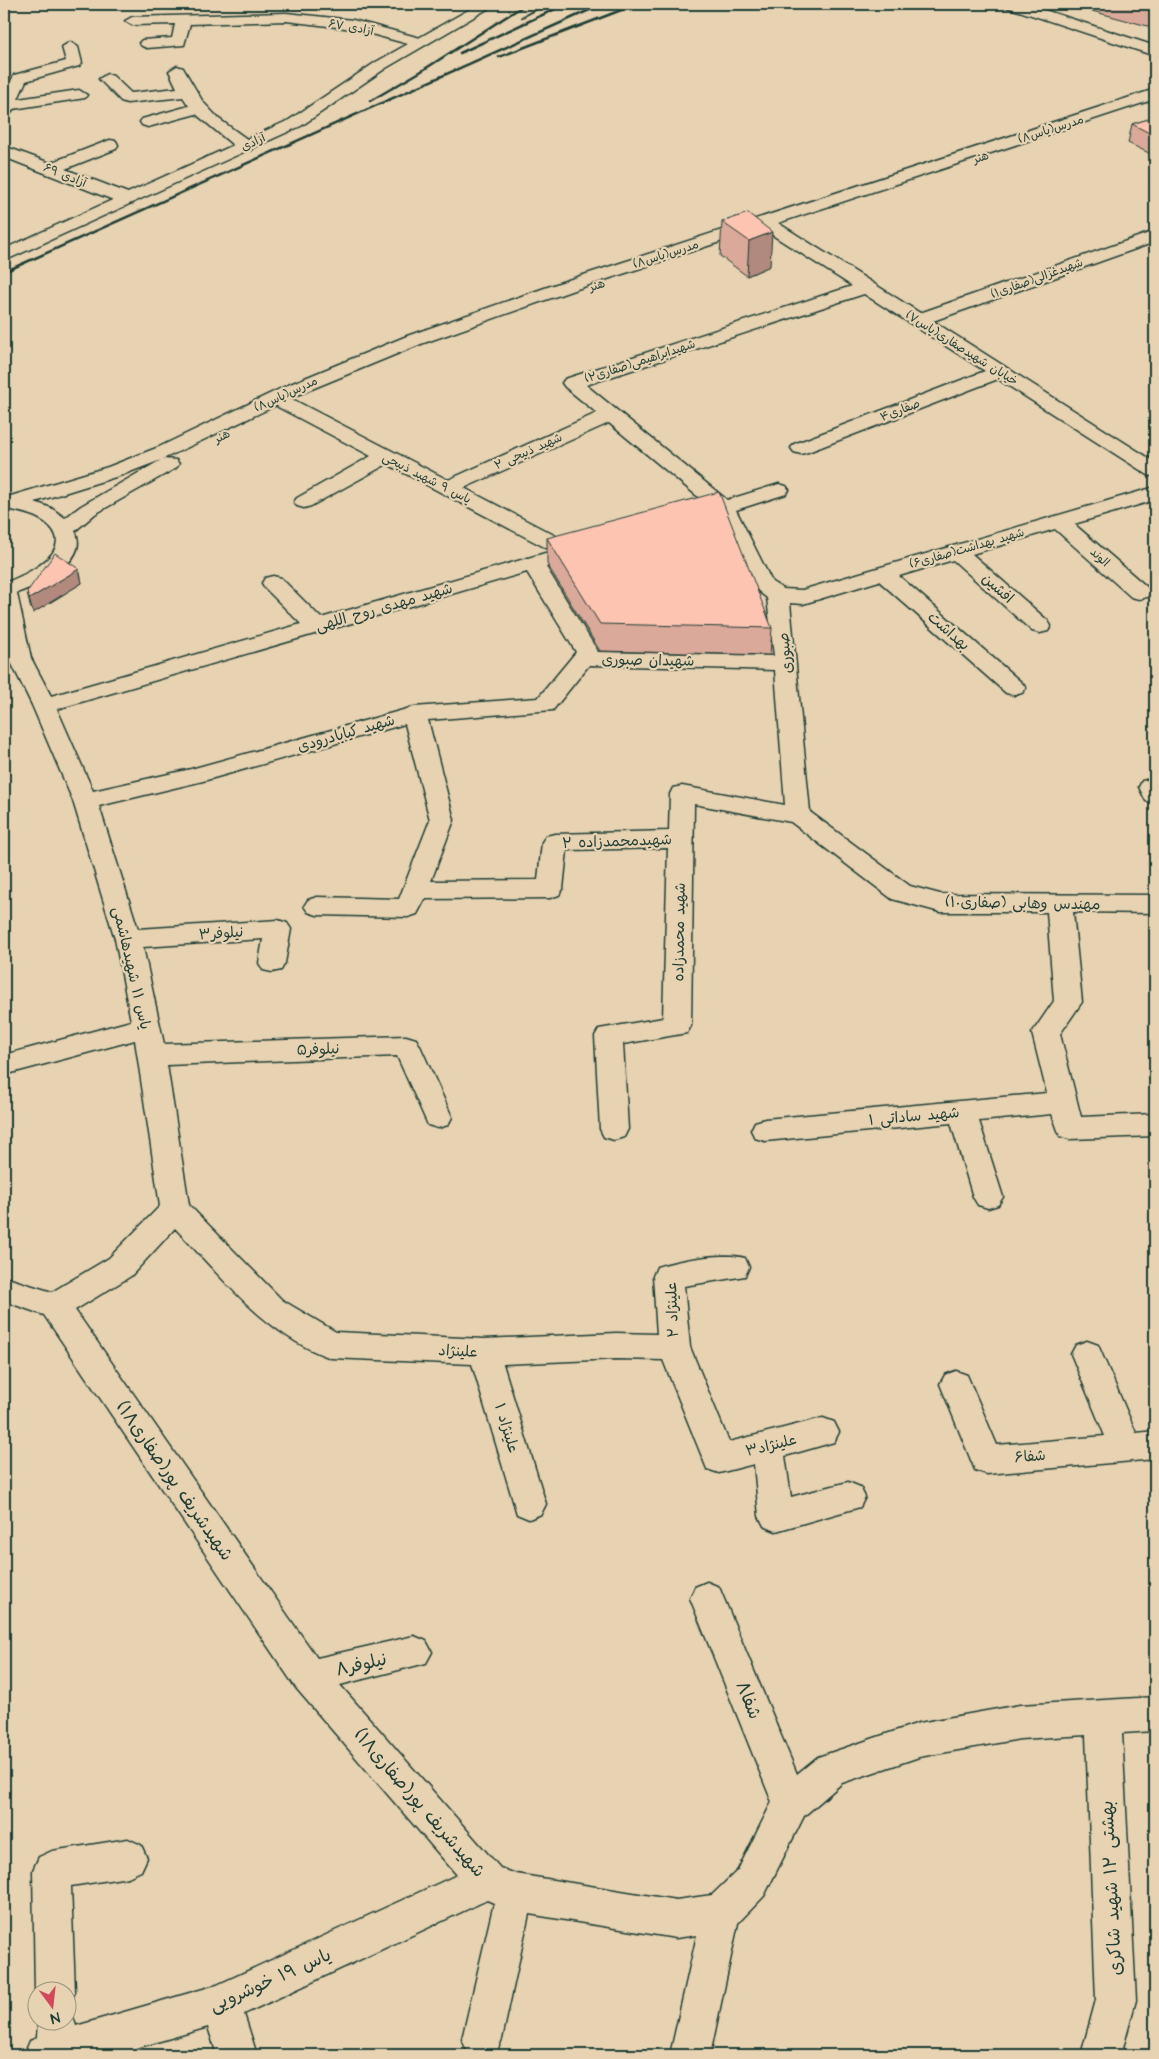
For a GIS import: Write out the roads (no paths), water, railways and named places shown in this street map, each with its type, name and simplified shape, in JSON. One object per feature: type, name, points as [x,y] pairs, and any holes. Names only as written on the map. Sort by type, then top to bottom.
[{"type":"street","name":"آزادی","points":[[4,256],[295,123],[419,42],[489,4]]},
{"type":"street","points":[[1012,4],[1153,51]]},
{"type":"street","name":"آزادی ۶۷","points":[[132,22],[286,17],[353,25],[419,42]]},
{"type":"street","points":[[147,43],[179,42],[183,20]]},
{"type":"street","points":[[5,108],[20,78],[74,62],[70,47]]},
{"type":"street","points":[[177,71],[187,92],[202,114],[245,146]]},
{"type":"street","points":[[107,79],[127,98],[187,92]]},
{"type":"street","name":"مدرس(یاس۸)","points":[[7,503],[115,471],[186,441],[295,389],[414,340],[565,287],[1155,94]]},
{"type":"street","points":[[5,108],[80,95]]},
{"type":"street","name":"هنر","points":[[64,529],[88,510],[198,448],[285,404],[366,368],[427,344],[769,225],[1155,100]]},
{"type":"street","points":[[148,122],[198,108]]},
{"type":"street","points":[[49,169],[110,146]]},
{"type":"street","name":"آزادی ۶۹","points":[[4,151],[127,200]]},
{"type":"street","name":"خیابان شهیدصفاری(یاس۷)","points":[[769,225],[1155,471]]},
{"type":"street","name":"شهیدغزالی(صفاری۱)","points":[[919,320],[1155,236]]},
{"type":"street","name":"شهیدابراهیمی(صفاری۲)","points":[[724,508],[572,383],[866,287]]},
{"type":"street","name":"صفاری۴","points":[[801,448],[1000,372]]},
{"type":"street","name":"یاس ۹ شهید ذبیحی","points":[[285,404],[570,552]]},
{"type":"street","name":"شهید ذبیحی ۲","points":[[447,488],[610,415]]},
{"type":"street","points":[[304,502],[385,457]]},
{"type":"street","points":[[688,518],[779,490]]},
{"type":"street","name":"شهید بهداشت(صفاری۶)","points":[[778,595],[803,597],[1060,522],[1155,492]]},
{"type":"street","points":[[4,590],[29,581],[48,570],[61,557],[66,543],[64,529],[51,515],[27,505],[7,503]]},
{"type":"street","points":[[724,508],[763,586],[778,595]]},
{"type":"street","name":"الوند","points":[[1060,522],[1140,592]]},
{"type":"street","name":"شهید مهدی روح اللهی","points":[[44,705],[606,542]]},
{"type":"street","name":"افشین","points":[[956,551],[1040,626]]},
{"type":"street","name":"شهیدان صبوری","points":[[533,563],[591,659],[786,663]]},
{"type":"street","name":"بهداشت","points":[[883,573],[1014,688]]},
{"type":"street","points":[[273,583],[316,626]]},
{"type":"street","name":"یاس ۱۱ شهیدهاشمی","points":[[4,590],[20,658],[44,705],[85,802],[128,939],[152,1055],[175,1209]]},
{"type":"street","name":"صبوری","points":[[778,595],[786,663],[798,816]]},
{"type":"street","name":"شهید کیابادرودی","points":[[85,802],[194,776],[414,714],[545,705],[587,653]]},
{"type":"street","points":[[317,906],[408,908],[442,820],[414,714]]},
{"type":"street","name":"شهید محمدزاده","points":[[614,1129],[609,1036],[677,1026],[682,794],[798,816]]},
{"type":"street","name":"مهندس وهابی (صفاری۱۰)","points":[[798,816],[901,893],[940,903],[1155,904]]},
{"type":"street","name":"شهیدمحمدزاده ۲","points":[[415,890],[550,890],[555,842],[681,839]]},
{"type":"street","points":[[1059,904],[1068,1002],[1046,1033],[1070,1128],[1155,1125]]},
{"type":"street","name":"نیلوفر۳","points":[[128,939],[278,929],[272,963]]},
{"type":"street","points":[[4,1065],[146,1027]]},
{"type":"street","name":"نیلوفر۵","points":[[152,1055],[406,1046],[438,1117]]},
{"type":"street","name":"شهید ساداتی ۱","points":[[765,1130],[1063,1102]]},
{"type":"street","points":[[962,1112],[988,1196]]},
{"type":"street","points":[[4,1289],[54,1306],[120,1267],[175,1209]]},
{"type":"street","name":"علینژاد","points":[[175,1209],[271,1309],[331,1345],[484,1352],[616,1346],[674,1347]]},
{"type":"street","name":"علینژاد ۲","points":[[674,1347],[668,1276],[734,1267]]},
{"type":"street","name":"شهیدشریف پور(صفاری۱۸)","points":[[54,1306],[309,1676],[501,1887]]},
{"type":"street","name":"علینژاد۳","points":[[674,1347],[719,1459],[823,1432]]},
{"type":"street","name":"علینژاد ۱","points":[[484,1352],[529,1504]]},
{"type":"street","points":[[1087,1354],[1140,1447]]},
{"type":"street","name":"شفا۶","points":[[956,1384],[987,1460],[1140,1447]]},
{"type":"street","points":[[768,1446],[776,1516],[848,1497]]},
{"type":"street","name":"شفا۸","points":[[707,1598],[790,1802]]},
{"type":"street","name":"نیلوفر۸","points":[[309,1676],[414,1652]]},
{"type":"street","points":[[690,2055],[721,1914],[751,1883],[790,1802],[831,1768],[919,1740],[1020,1722],[1155,1714]]},
{"type":"street","name":"بهشتی ۱۲ شهید شاکری","points":[[1101,2055],[1116,2000],[1103,1718]]},
{"type":"street","points":[[55,1982],[52,1870],[128,1858]]},
{"type":"street","points":[[482,2039],[501,1887],[676,1919],[721,1914]]},
{"type":"street","name":"یاس ۱۹ خوشرویی","points":[[52,2043],[222,2004],[501,1887]]},
{"type":"street","points":[[222,2004],[237,2055]]},
{"type":"railway","points":[[370,101],[420,72],[526,4]]},
{"type":"railway","points":[[522,17],[546,4]]},
{"type":"railway","points":[[460,53],[566,4]]},
{"type":"railway","points":[[4,272],[603,4]]},
{"type":"railway","points":[[499,57],[637,4]]}]
